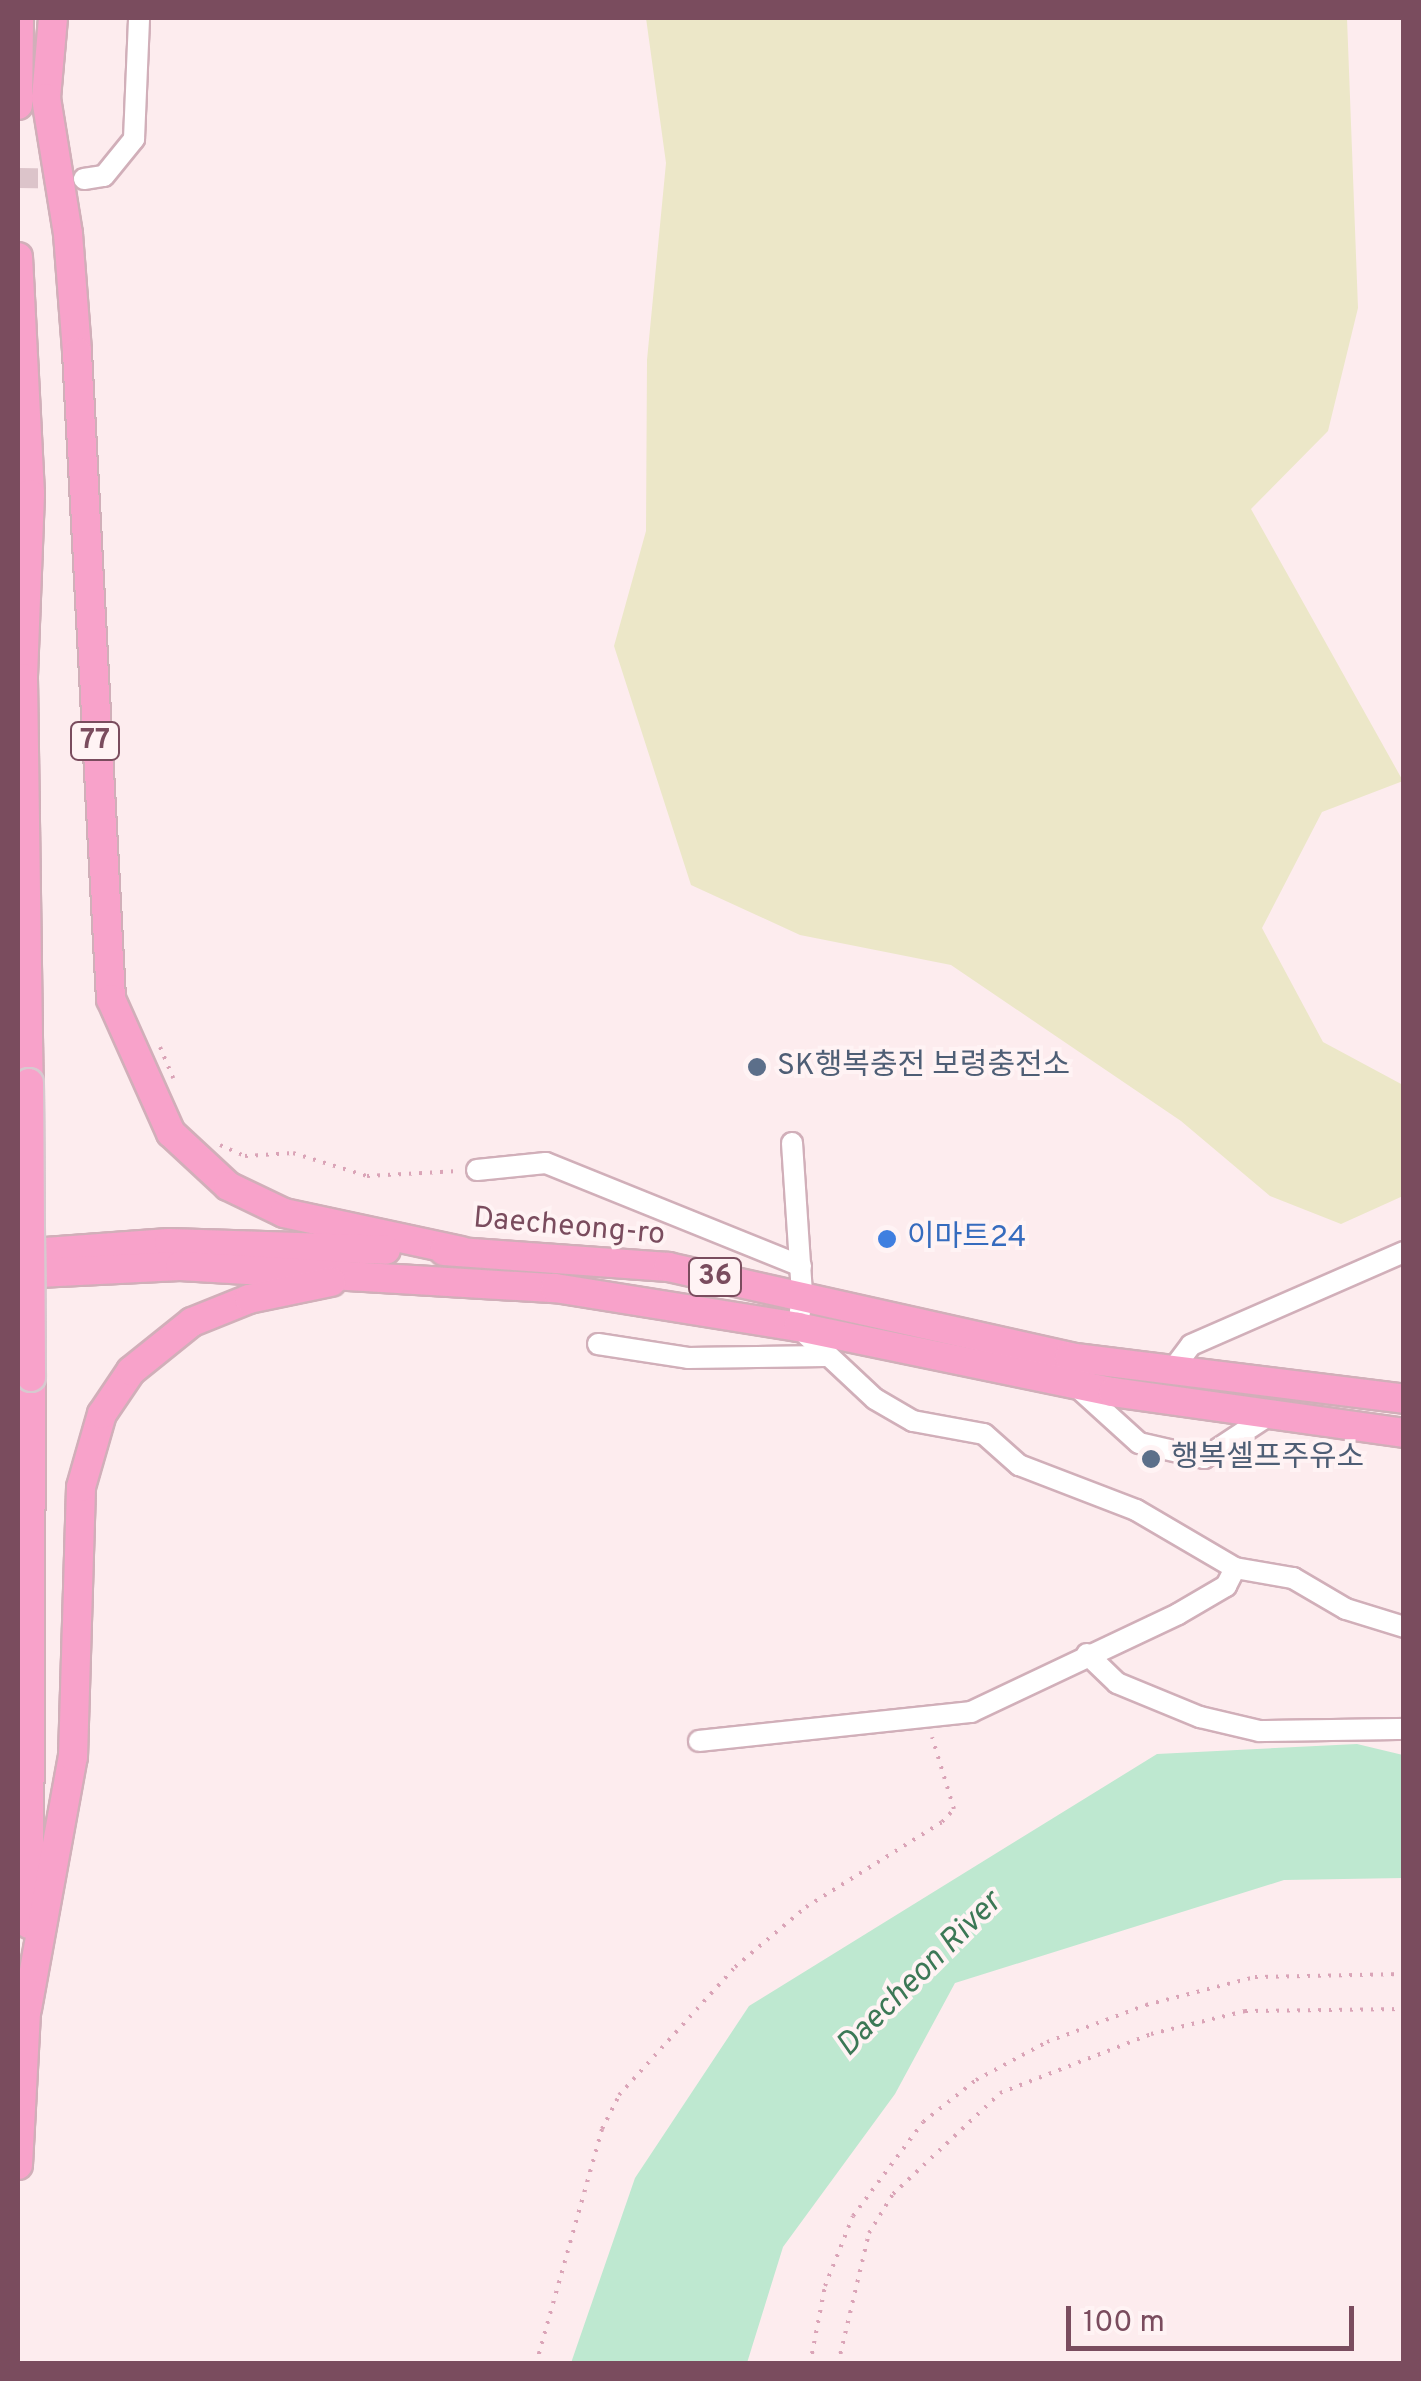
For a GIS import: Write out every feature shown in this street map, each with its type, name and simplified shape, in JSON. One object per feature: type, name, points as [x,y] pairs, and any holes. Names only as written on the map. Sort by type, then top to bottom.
[{"type":"highway","points":[[18,105],[20,18]]},
{"type":"highway","name":"77","points":[[53,18],[46,98],[68,234],[77,352],[111,999],[171,1133],[228,1186],[284,1213],[461,1251]]},
{"type":"highway","points":[[18,258],[30,494],[23,678],[31,1377],[27,2009],[18,2165]]},
{"type":"highway","name":"Daecheong-ro","points":[[18,1254],[169,1243],[461,1251],[668,1267],[1070,1358],[1404,1399]]},
{"type":"highway","name":"Daecheong-ro","points":[[18,1274],[180,1266],[374,1274],[555,1288],[798,1327],[1074,1384],[1268,1416],[1404,1433]]},
{"type":"highway","points":[[27,2009],[73,1756],[81,1487],[102,1414],[131,1371],[192,1322],[249,1299],[374,1274]]},
{"type":"street","points":[[84,180],[104,176],[134,139],[139,18]]},
{"type":"street","points":[[792,1144],[802,1295],[798,1327],[875,1399],[912,1422],[984,1434],[1019,1466],[1136,1510],[1235,1568],[1293,1578],[1346,1609],[1404,1628]]},
{"type":"street","points":[[477,1170],[546,1163],[800,1266]]},
{"type":"street","points":[[1173,1369],[1191,1345],[1404,1252]]},
{"type":"street","points":[[598,1344],[688,1358],[826,1356]]},
{"type":"street","points":[[1074,1384],[1140,1443],[1204,1458],[1268,1416]]},
{"type":"street","points":[[699,1741],[926,1720],[971,1712],[1226,1586],[1235,1568]]},
{"type":"street","points":[[1087,1654],[1117,1683],[1215,1721],[1259,1731],[1404,1728]]},
{"type":"path","points":[[148,1038],[168,1054],[177,1094]]},
{"type":"path","points":[[212,1137],[234,1154],[293,1154],[366,1176],[477,1170]]},
{"type":"path","points":[[536,2364],[602,2129],[619,2095],[736,1966],[806,1907],[954,1809],[926,1720]]},
{"type":"path","points":[[810,2364],[825,2286],[853,2216],[922,2122],[976,2080],[1064,2036],[1255,1976],[1404,1974]]},
{"type":"path","points":[[838,2364],[869,2233],[892,2194],[1000,2093],[1152,2034],[1245,2011],[1404,2008]]},
{"type":"shaded area","points":[[646,18],[1347,18],[1358,308],[1328,431],[1251,509],[1403,781],[1322,812],[1262,928],[1323,1042],[1403,1085],[1403,1196],[1341,1224],[1270,1196],[1181,1121],[951,965],[800,935],[691,885],[614,646],[646,531],[647,360],[666,163]]},
{"type":"water","name":"Daecheon River","points":[[1357,1744],[1403,1755],[1403,1878],[1284,1880],[955,1983],[895,2094],[783,2247],[747,2363],[571,2363],[635,2178],[749,2006],[1157,1754]]},
{"type":"tunnel","points":[[18,178],[84,179]]},
{"type":"place","name":"SK행복충전 보령충전소","points":[[757,1067]]},
{"type":"place","name":"이마트24","points":[[887,1239]]},
{"type":"place","name":"행복셀프주유소","points":[[1151,1459]]}]
